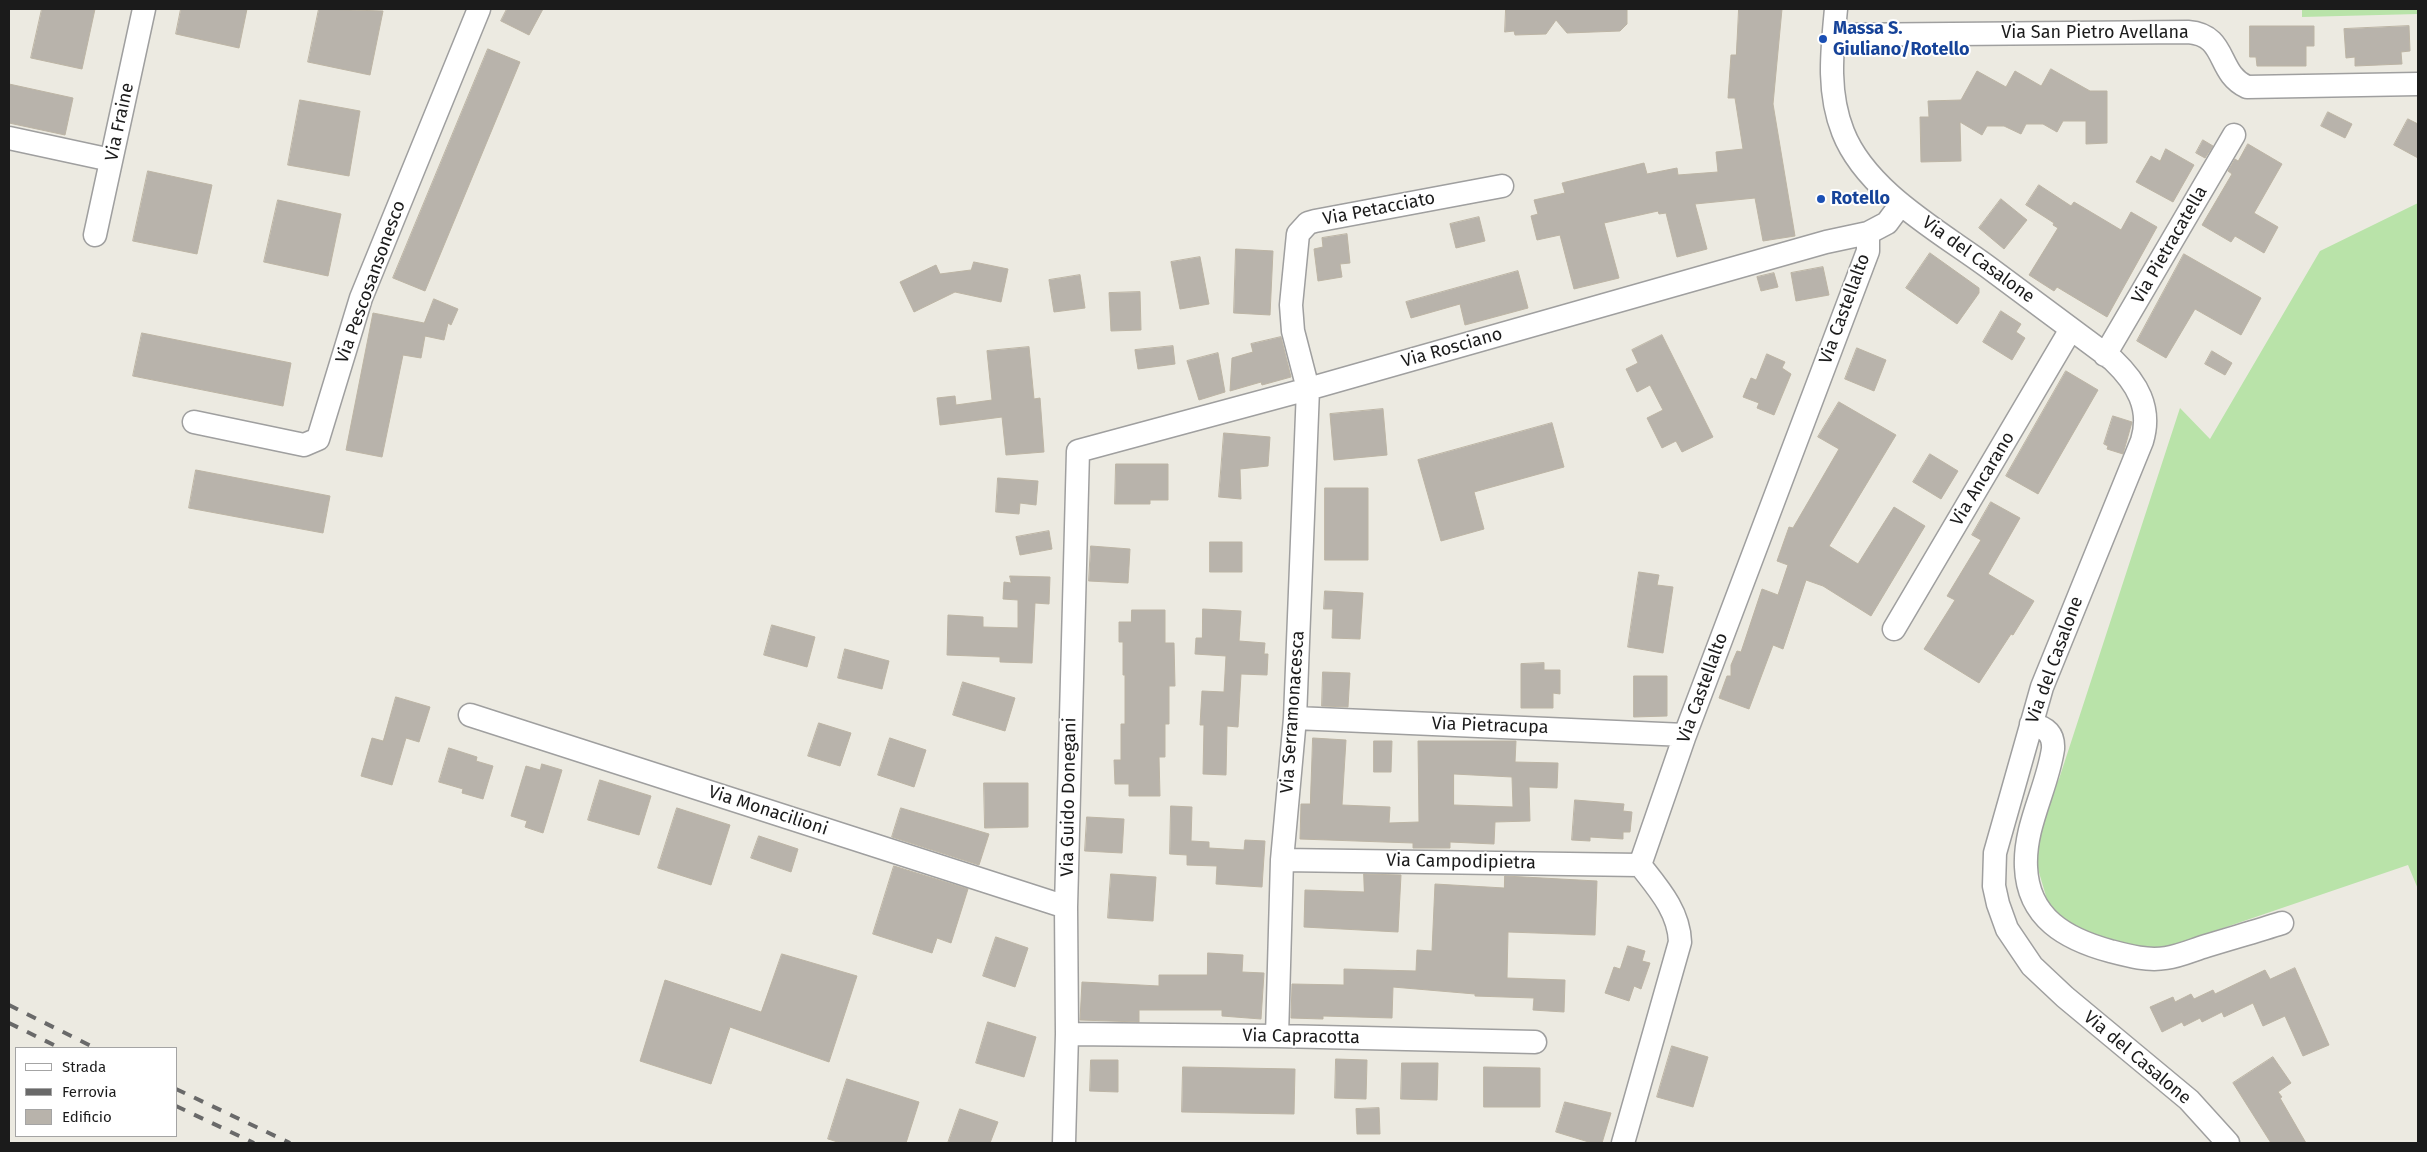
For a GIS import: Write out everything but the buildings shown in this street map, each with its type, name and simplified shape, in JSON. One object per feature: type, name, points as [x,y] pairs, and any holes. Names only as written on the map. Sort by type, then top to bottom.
[{"type":"street","name":"Via Fraine","points":[[95,235],[144,9]]},
{"type":"street","name":"Via Pescosansonesco","points":[[194,422],[304,445],[318,438],[367,282],[480,9]]},
{"type":"street","name":"Via del Casalone","points":[[1836,9],[1832,84],[1842,131],[1859,162],[1902,204],[2105,355],[2129,377],[2139,393],[2145,412],[2145,427],[2138,450],[2054,655],[2031,724],[1994,853],[1994,886],[2007,928],[2020,950],[2042,976],[2188,1100],[2228,1143]]},
{"type":"street","name":"Via San Pietro Avellana","points":[[1834,35],[2188,32],[2200,34],[2210,39],[2218,47],[2232,77],[2247,87],[2418,84]]},
{"type":"street","name":"Via Pietracatella","points":[[2105,355],[2234,135]]},
{"type":"street","points":[[9,138],[112,160]]},
{"type":"street","name":"Via Petacciato","points":[[1308,388],[1293,331],[1291,305],[1296,242],[1302,228],[1316,221],[1502,186]]},
{"type":"street","name":"Via Rosciano","points":[[1078,450],[1308,388],[1826,242],[1868,233],[1887,223],[1902,204]]},
{"type":"street","name":"Via Castellalto","points":[[1640,865],[1685,734],[1868,251],[1868,233]]},
{"type":"street","name":"Via Ancarano","points":[[1894,629],[2071,329]]},
{"type":"street","name":"Via Serramonacesca","points":[[1276,1036],[1282,860],[1295,718],[1308,388]]},
{"type":"street","name":"Via Guido Donegani","points":[[1064,1143],[1067,1034],[1066,906],[1078,450]]},
{"type":"street","name":"Via Monacilioni","points":[[470,715],[1066,906]]},
{"type":"street","name":"Via Pietracupa","points":[[1295,718],[1685,734]]},
{"type":"street","points":[[2031,724],[2048,731],[2053,743],[2051,760],[2027,840],[2026,869],[2029,885],[2036,902],[2045,917],[2057,929],[2094,946],[2128,956],[2150,959],[2174,956],[2282,923]]},
{"type":"street","name":"Via Campodipietra","points":[[1282,860],[1640,865]]},
{"type":"street","points":[[1623,1143],[1680,942],[1678,925],[1670,906],[1640,865]]},
{"type":"street","name":"Via Capracotta","points":[[1067,1034],[1276,1036],[1535,1042]]},
{"type":"green space","points":[[2302,9],[2418,9],[2418,14],[2302,17]]},
{"type":"green space","points":[[2418,203],[2418,889],[2408,865],[2150,953],[2053,920],[2028,835],[2059,779],[2180,408],[2210,439],[2320,251]]},
{"type":"railway","points":[[9,1005],[93,1047]]},
{"type":"railway","points":[[9,1023],[58,1047]]},
{"type":"railway","points":[[178,1090],[290,1143]]},
{"type":"railway","points":[[178,1107],[254,1143]]},
{"type":"place","name":"Massa S. Giuliano/Rotello","points":[[1823,39]]},
{"type":"place","name":"Rotello","points":[[1821,199]]}]
